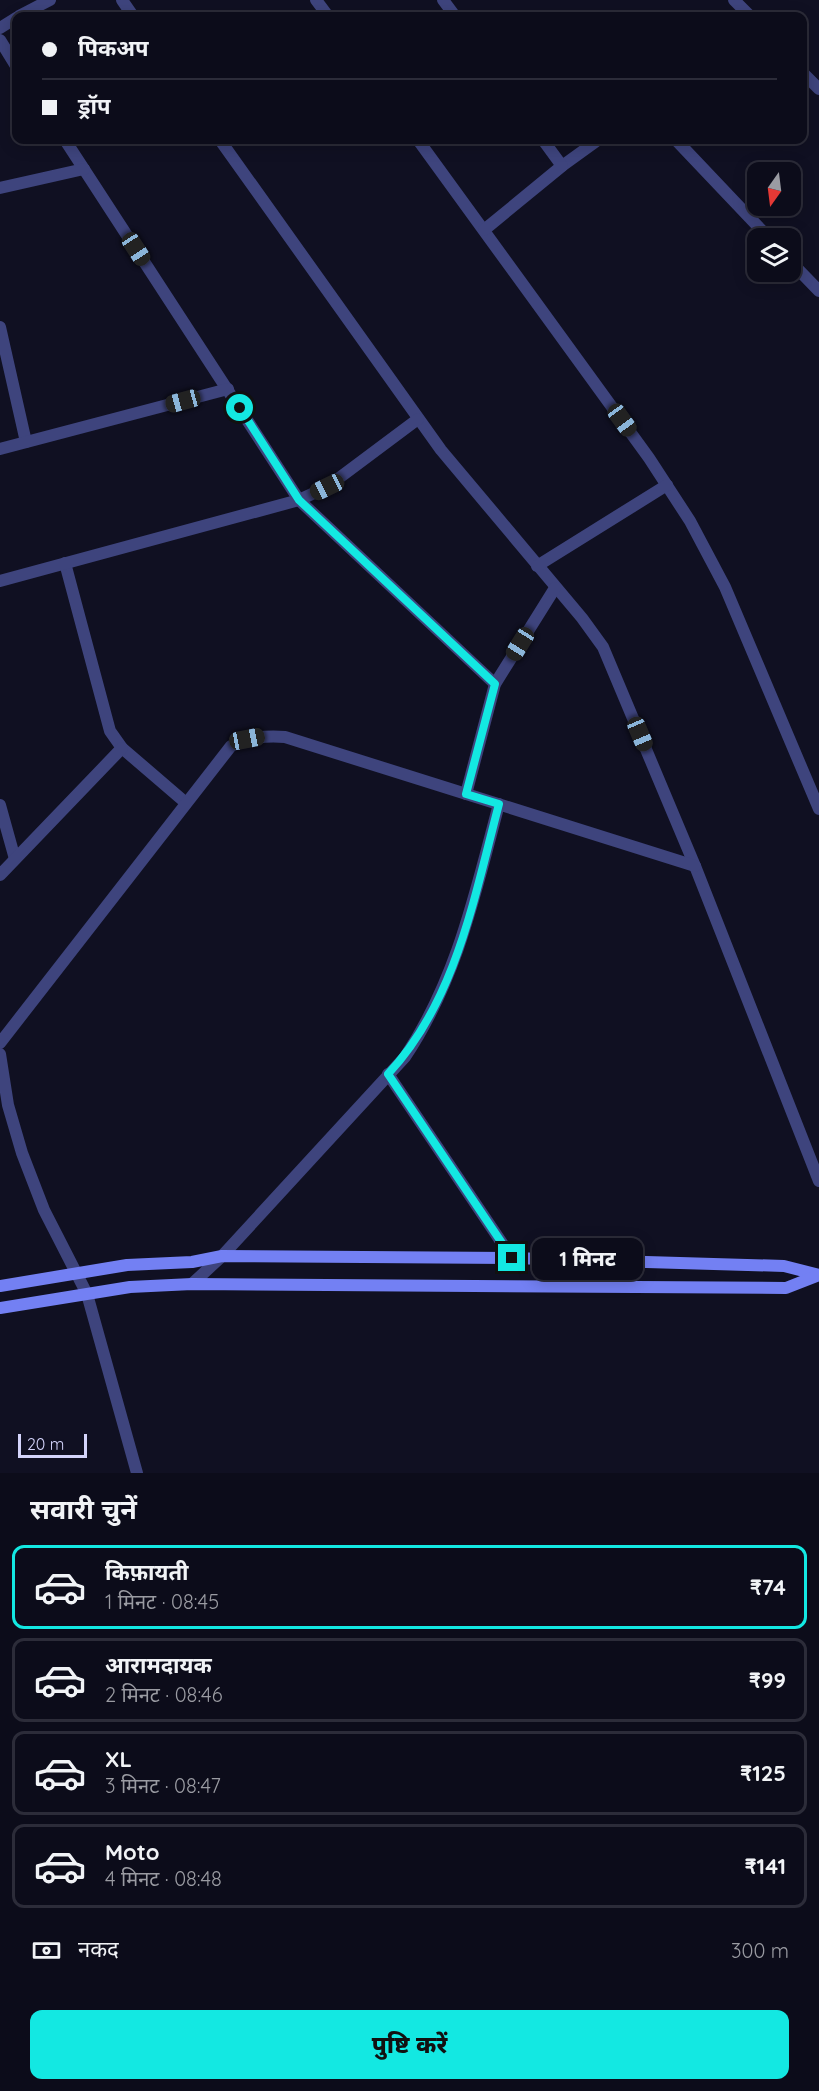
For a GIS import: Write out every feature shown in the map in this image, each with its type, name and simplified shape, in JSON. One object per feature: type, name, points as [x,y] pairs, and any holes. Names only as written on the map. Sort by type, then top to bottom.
[{"type":"main road","points":[[0,1286],[127,1264],[192,1262],[222,1256],[512,1258],[784,1266],[819,1275]]},
{"type":"main road","points":[[0,1308],[130,1287],[192,1284],[786,1288],[819,1275]]},
{"type":"street","points":[[27,12],[50,0]]},
{"type":"street","points":[[734,0],[746,12]]},
{"type":"street","points":[[0,40],[12,60]]},
{"type":"street","points":[[807,77],[819,89]]},
{"type":"street","points":[[68,144],[299,500],[495,684]]},
{"type":"street","points":[[223,144],[418,419],[460,473],[582,618],[603,647],[695,866],[819,1181]]},
{"type":"street","points":[[421,144],[667,485],[690,522],[725,587],[815,791],[819,809]]},
{"type":"street","points":[[546,144],[562,166]]},
{"type":"street","points":[[483,230],[592,144]]},
{"type":"street","points":[[680,144],[760,228]]},
{"type":"street","points":[[0,188],[84,169]]},
{"type":"street","points":[[801,272],[819,291]]},
{"type":"street","points":[[0,327],[26,442]]},
{"type":"street","points":[[0,449],[228,389]]},
{"type":"street","points":[[0,580],[299,500],[327,487],[418,419]]},
{"type":"street","points":[[537,566],[667,485]]},
{"type":"street","points":[[65,563],[104,716],[110,731],[122,748],[186,803]]},
{"type":"street","points":[[466,794],[495,684],[555,588]]},
{"type":"street","points":[[0,1043],[231,746],[247,739],[265,735],[285,737],[695,866]]},
{"type":"street","points":[[0,874],[122,748]]},
{"type":"street","points":[[192,1284],[222,1256],[405,1057],[427,1023],[462,944],[499,804]]},
{"type":"street","points":[[0,805],[15,860]]},
{"type":"street","points":[[0,1054],[8,1105],[22,1153],[44,1210],[87,1293],[137,1473]]},
{"type":"street","points":[[388,1074],[512,1258]]},
{"type":"route","points":[[240,408],[299,500],[495,684],[487,706],[466,794],[499,804],[462,944],[427,1023],[405,1057],[388,1074],[512,1258]]}]
